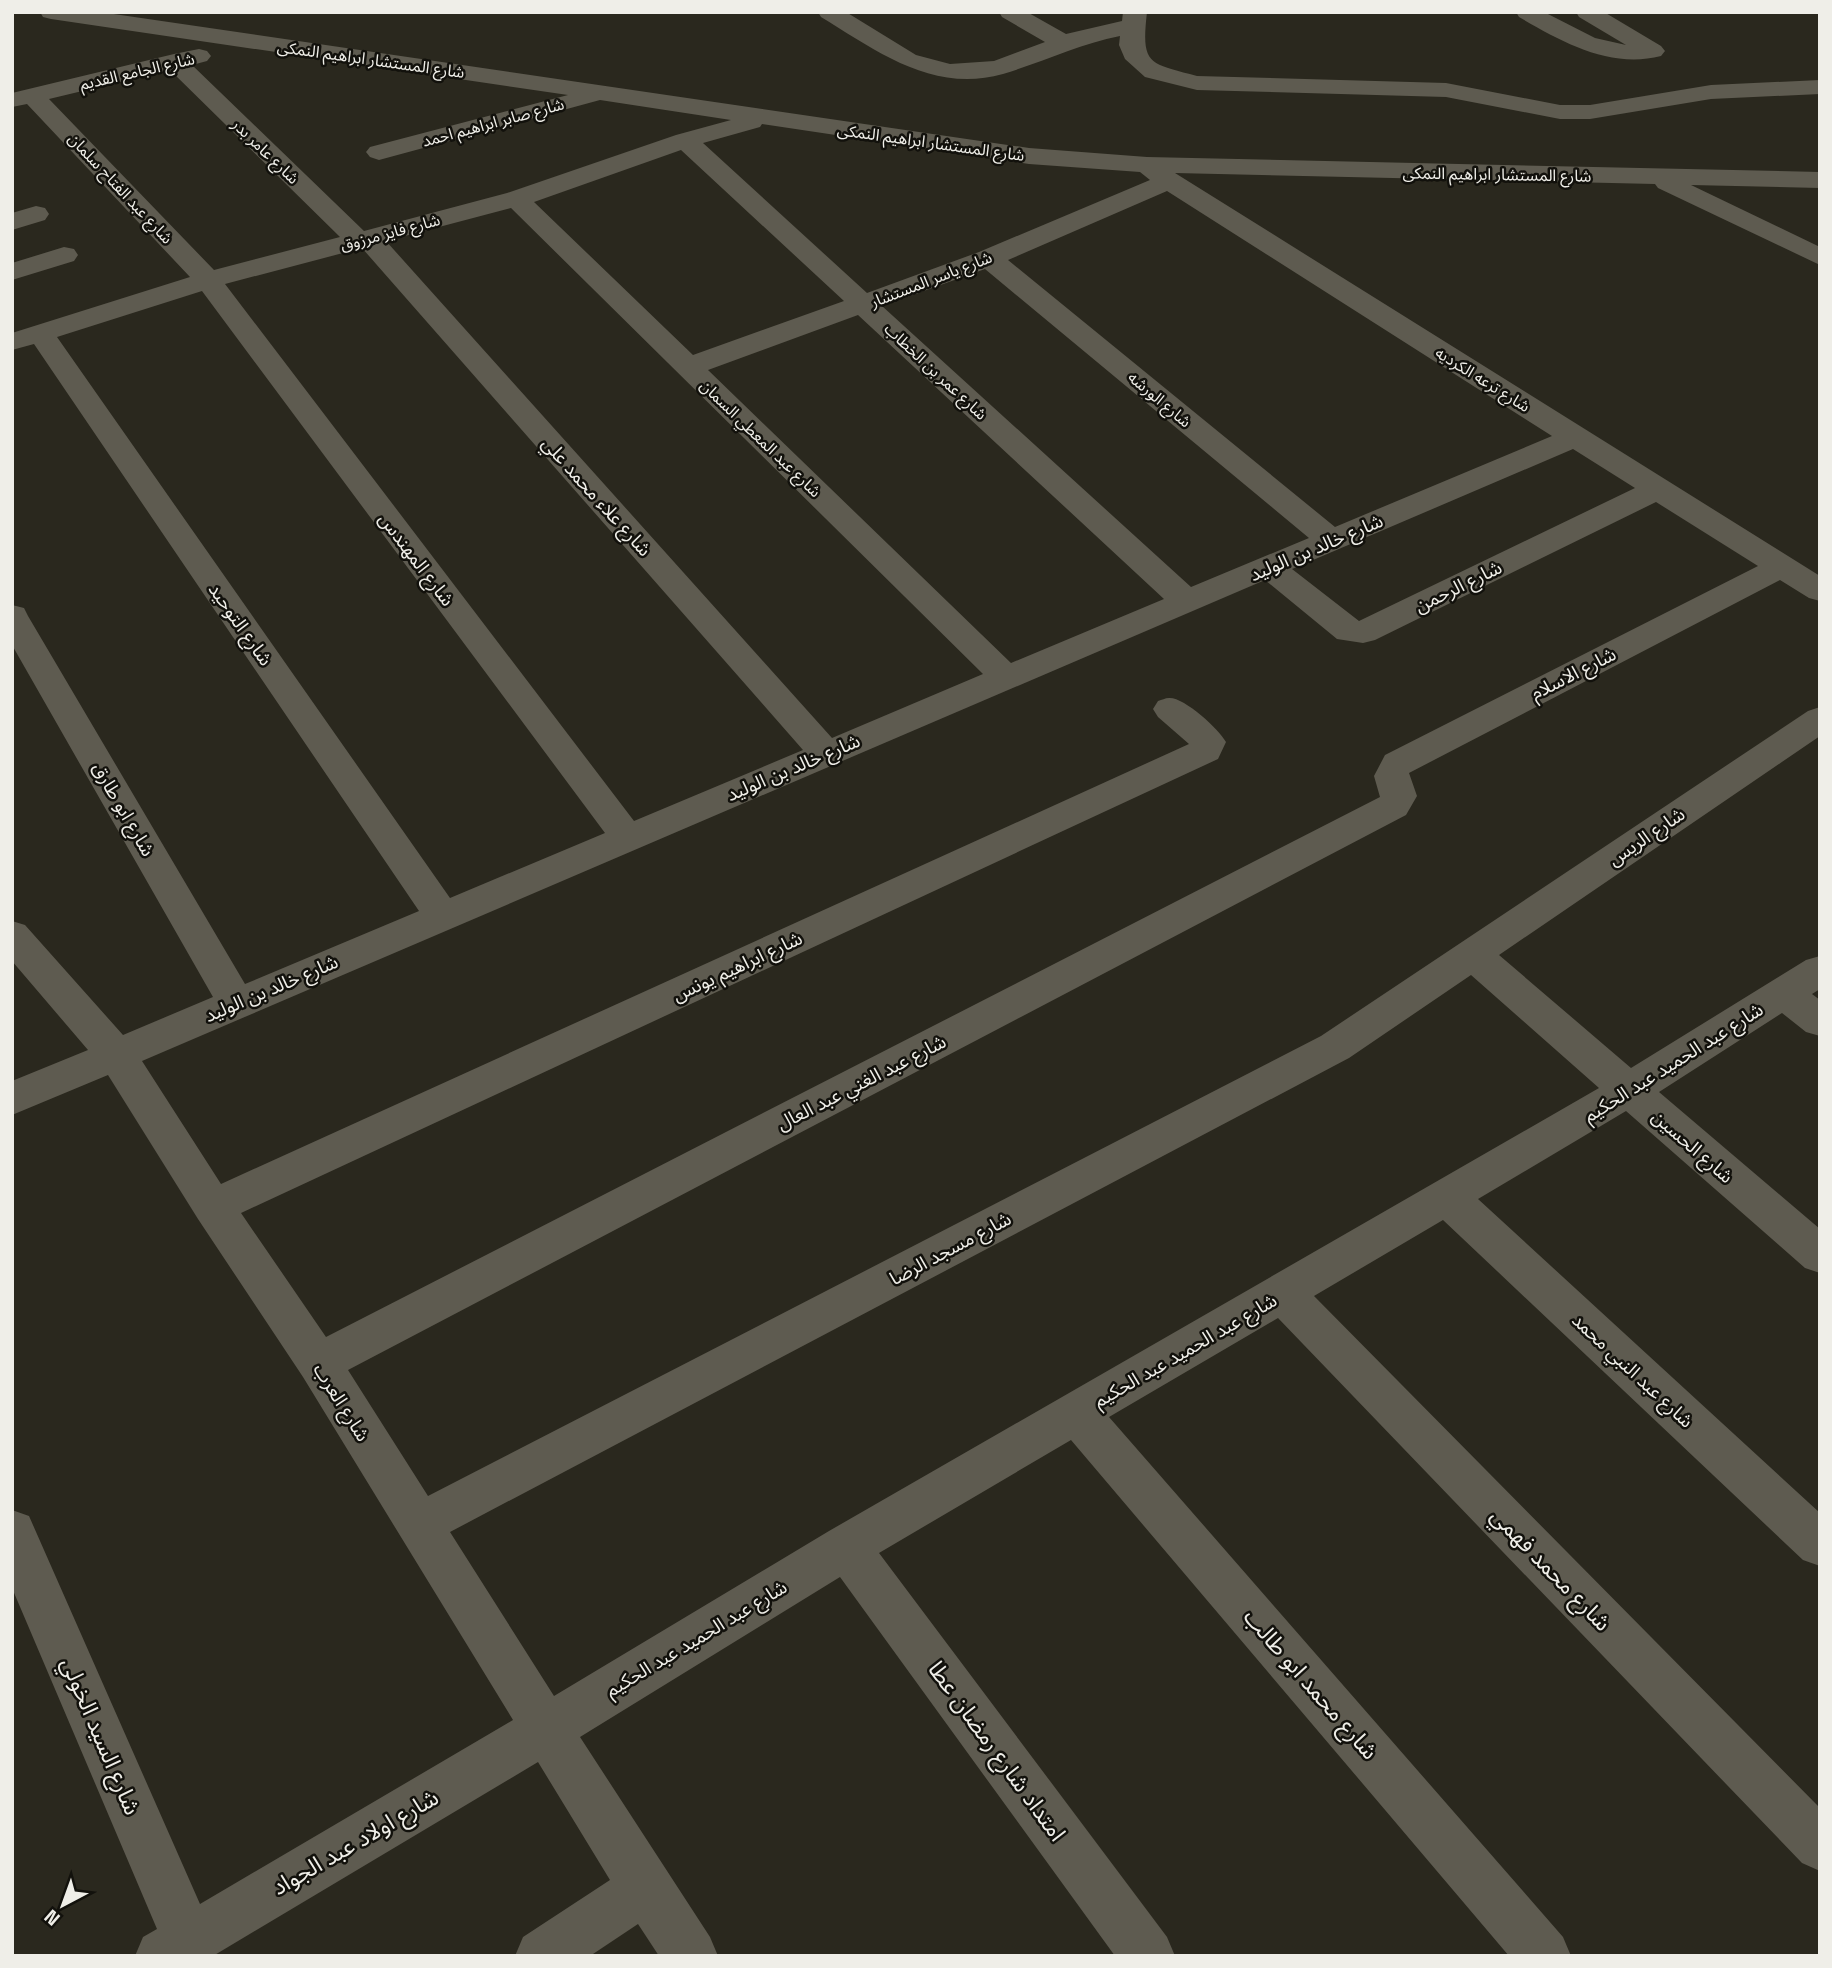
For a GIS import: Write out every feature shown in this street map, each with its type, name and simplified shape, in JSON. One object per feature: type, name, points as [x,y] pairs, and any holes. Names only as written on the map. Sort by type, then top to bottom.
[{"type":"street","name":"شارع المستشار ابراهيم النمكى","points":[[51,12],[971,149],[1158,173],[1820,180]]},
{"type":"street","points":[[829,12],[908,60],[950,71],[997,68],[1135,19],[1132,52],[1144,66],[1167,77],[1197,83],[1446,90],[1560,111],[1590,112],[1710,92],[1820,87]]},
{"type":"street","points":[[1010,12],[1064,43]]},
{"type":"street","points":[[1527,12],[1593,47],[1669,62]]},
{"type":"street","points":[[1587,12],[1669,62],[1710,92]]},
{"type":"street","name":"شارع الجامع القديم","points":[[19,99],[174,61],[262,43]]},
{"type":"street","name":"شارع عامر بدر","points":[[174,61],[363,239]]},
{"type":"street","name":"شارع صابر ابراهيم احمد","points":[[379,152],[606,93]]},
{"type":"street","name":"شارع عبد الفتاح سلمان","points":[[19,99],[208,281]]},
{"type":"street","name":"شارع فايز مرزوق","points":[[26,338],[208,281],[516,198],[685,140],[767,118]]},
{"type":"street","name":"شارع عمر بن الخطاب","points":[[685,140],[1187,602]]},
{"type":"street","name":"شارع ياسر المستشار","points":[[688,367],[989,258],[1158,173]]},
{"type":"street","name":"شارع ترعه الكرديه","points":[[1158,173],[1820,591]]},
{"type":"street","points":[[1654,177],[1820,257]]},
{"type":"street","name":"شارع عبد المعطي السمان","points":[[516,198],[1006,677]]},
{"type":"street","name":"شارع علاء محمد علي","points":[[363,239],[826,753]]},
{"type":"street","points":[[12,272],[64,256]]},
{"type":"street","name":"شارع الورشه","points":[[989,258],[1331,540]]},
{"type":"street","name":"شارع المهندس","points":[[208,281],[627,837]]},
{"type":"street","name":"شارع التوحيد","points":[[26,338],[442,915]]},
{"type":"street","name":"شارع خالد بن الوليد","points":[[12,1099],[118,1057],[236,1002],[1575,437]]},
{"type":"street","name":"شارع الرحمن","points":[[1269,567],[1349,631],[1363,632],[1658,489]]},
{"type":"street","name":"شارع الاسلام","points":[[1399,796],[1390,777],[1391,770],[1397,765],[1781,567]]},
{"type":"street","name":"شارع ابو طارق","points":[[12,616],[236,1002]]},
{"type":"street","name":"شارع ابراهيم يونس","points":[[213,1207],[1206,750],[1209,742],[1170,709]]},
{"type":"street","name":"شارع الريس","points":[[1471,953],[1820,719]]},
{"type":"street","name":"شارع عبد الغني عبد العال","points":[[319,1363],[1393,806],[1399,796]]},
{"type":"street","name":"شارع العرب","points":[[12,935],[118,1057],[213,1207],[319,1363],[645,1888],[691,1956]]},
{"type":"street","name":"شارع الحسين","points":[[1471,953],[1820,1255]]},
{"type":"street","name":"شارع مسجد الرضا","points":[[418,1525],[1335,1048],[1434,982],[1471,953]]},
{"type":"street","name":"شارع عبد الحميد عبد الحكيم","points":[[548,1728],[846,1547],[1629,1090],[1820,970]]},
{"type":"street","points":[[1783,993],[1820,1021]]},
{"type":"street","name":"شارع عبد النبي محمد","points":[[1447,1197],[1820,1544]]},
{"type":"street","name":"شارع محمد فهمي","points":[[1282,1293],[1820,1845]]},
{"type":"street","name":"شارع محمد ابو طالب","points":[[1077,1413],[1544,1956]]},
{"type":"street","name":"شارع السيد الخولي","points":[[12,1532],[176,1948]]},
{"type":"street","name":"امتداد شارع رمضان عطا","points":[[846,1547],[1148,1956]]},
{"type":"street","name":"شارع اولاد عبد الجواد","points":[[176,1948],[548,1728]]},
{"type":"street","points":[[542,1956],[645,1888]]}]
